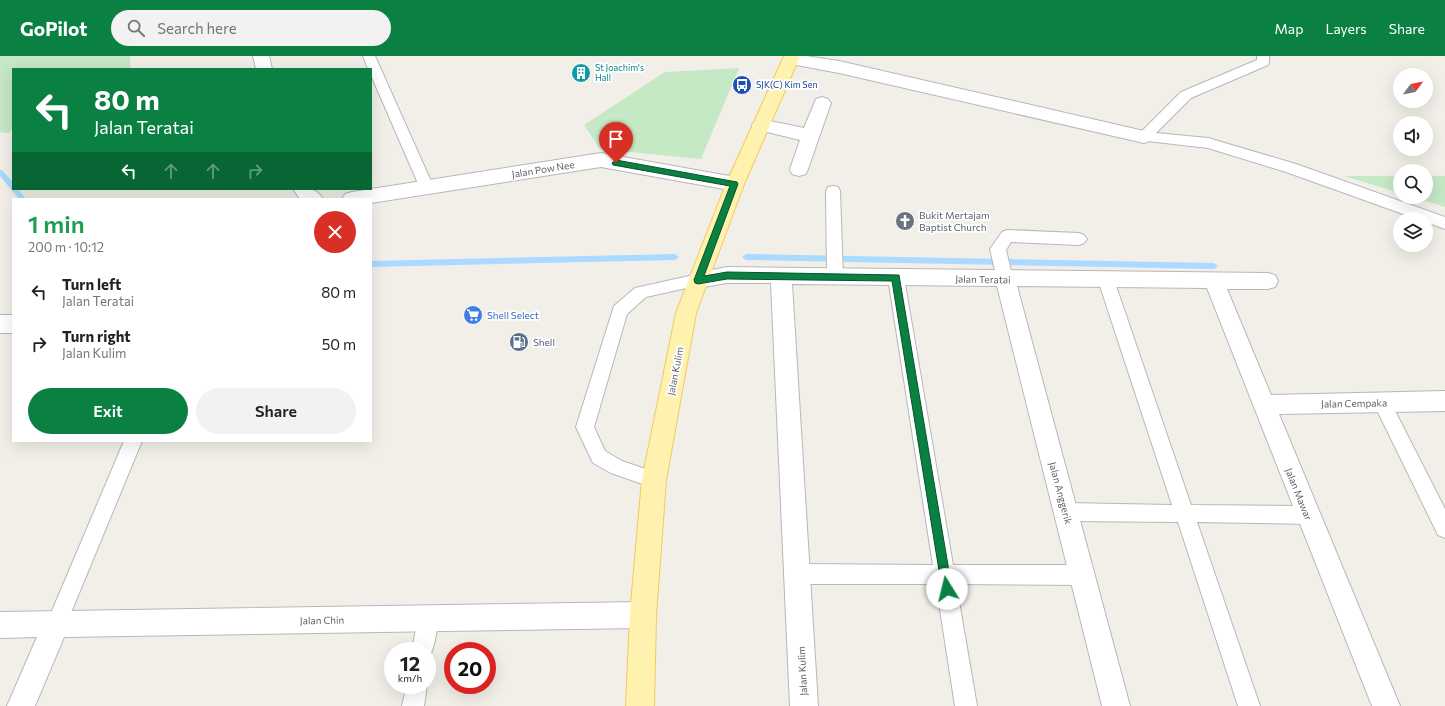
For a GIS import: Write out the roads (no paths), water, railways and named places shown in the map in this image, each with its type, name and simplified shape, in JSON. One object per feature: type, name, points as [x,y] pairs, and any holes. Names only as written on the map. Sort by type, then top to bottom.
[{"type":"main road","name":"Jalan Kulim","points":[[640,706],[643,615],[654,480],[686,313],[735,184],[791,57]]},
{"type":"street","points":[[261,56],[264,68]]},
{"type":"street","points":[[791,57],[841,61],[1144,137]]},
{"type":"street","points":[[799,169],[822,103]]},
{"type":"street","points":[[761,125],[811,136]]},
{"type":"street","name":"Jalan Pow Nee","points":[[359,198],[601,160],[735,184]]},
{"type":"street","name":"Jalan Teratai","points":[[698,280],[727,275],[835,278],[1268,281]]},
{"type":"street","name":"Jalan Kulim","points":[[781,277],[804,706]]},
{"type":"street","name":"Jalan Anggerik","points":[[1005,279],[1116,706]]},
{"type":"street","name":"Jalan Mawar","points":[[1214,281],[1386,706]]},
{"type":"street","points":[[0,324],[12,324]]},
{"type":"street","name":"Jalan Cempaka","points":[[1263,405],[1445,401]]},
{"type":"street","name":"Jalan Chin","points":[[0,625],[643,615]]},
{"type":"street","points":[[21,706],[56,624]]},
{"type":"lane","points":[[369,56],[427,188]]},
{"type":"lane","points":[[1144,137],[1186,95],[1263,62],[1263,56]]},
{"type":"lane","points":[[1144,137],[1208,143],[1291,168],[1445,223]]},
{"type":"lane","points":[[833,191],[835,278]]},
{"type":"lane","points":[[1005,279],[998,249],[1007,236],[1079,239]]},
{"type":"lane","points":[[896,278],[966,706]]},
{"type":"lane","points":[[654,480],[617,467],[599,457],[585,427],[620,310],[641,292],[698,280]]},
{"type":"lane","points":[[1106,280],[1249,706]]},
{"type":"lane","points":[[1382,402],[1445,529]]},
{"type":"lane","points":[[56,624],[133,442]]},
{"type":"lane","points":[[1066,512],[1308,515]]},
{"type":"lane","points":[[797,574],[1082,574]]},
{"type":"lane","points":[[424,642],[428,618]]},
{"type":"lane","points":[[413,706],[415,694]]},
{"type":"waterway","points":[[0,172],[12,186]]},
{"type":"waterway","points":[[15,190],[22,198]]},
{"type":"waterway","points":[[372,264],[675,257]]},
{"type":"waterway","points":[[746,257],[1214,266]]},
{"type":"place","name":"St Joachim's Hall","points":[[581,73]]},
{"type":"place","name":"SJK(C) Kim Sen","points":[[742,85]]},
{"type":"place","name":"Bukit Mertajam Baptist Church","points":[[905,221]]},
{"type":"place","name":"Shell Select","points":[[473,315]]},
{"type":"place","name":"Shell","points":[[519,342]]}]
